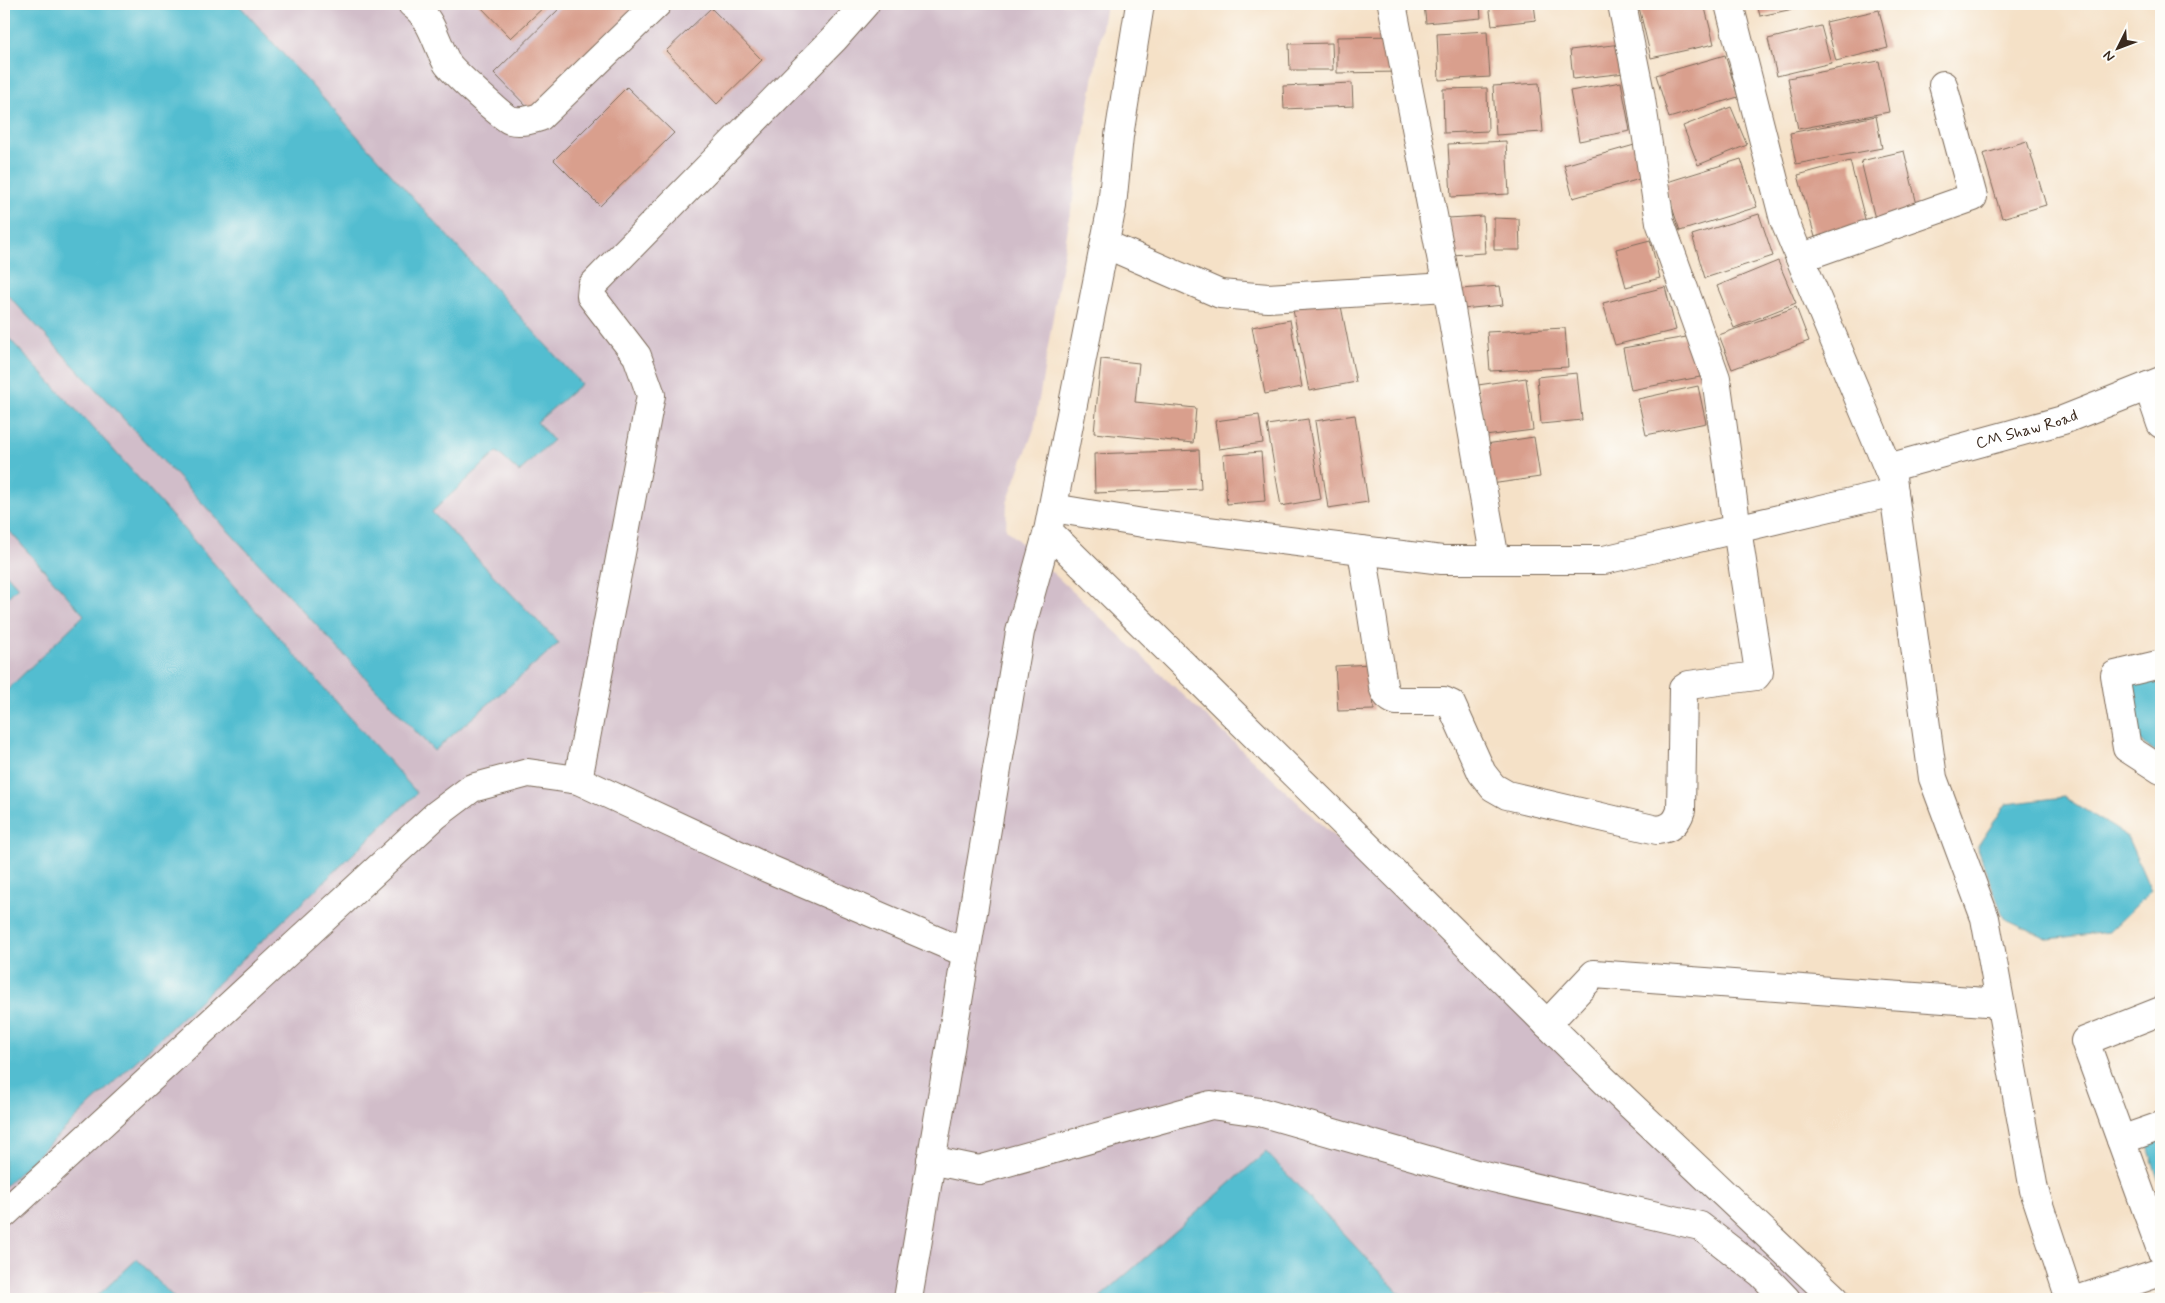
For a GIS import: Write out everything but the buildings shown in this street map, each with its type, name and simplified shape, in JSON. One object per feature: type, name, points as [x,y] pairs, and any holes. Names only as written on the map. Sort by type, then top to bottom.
[{"type":"street","points":[[412,4],[425,16],[448,64],[456,74],[509,120],[525,121],[540,117],[657,4]]},
{"type":"street","points":[[578,780],[651,395],[637,356],[591,296],[592,286],[834,39],[865,4]]},
{"type":"street","points":[[908,1299],[1020,632],[1050,520],[1112,206],[1119,136],[1140,4]]},
{"type":"street","points":[[1392,4],[1447,287],[1496,560]]},
{"type":"street","points":[[1362,550],[1383,686],[1385,694],[1390,699],[1396,701],[1444,701],[1451,704],[1482,773],[1493,787],[1507,795],[1657,830],[1666,829],[1673,825],[1681,810],[1683,689],[1689,685],[1756,676],[1759,672],[1736,529],[1716,378],[1660,222],[1640,93],[1622,4]]},
{"type":"street","points":[[1729,4],[1784,220],[1891,480],[1933,778],[1985,918],[2034,1190],[2070,1299]]},
{"type":"street","points":[[1800,258],[1973,196],[1943,85]]},
{"type":"street","points":[[1104,244],[1220,294],[1268,298],[1447,287]]},
{"type":"street","points":[[2155,383],[2161,424]]},
{"type":"street","name":"CM Shaw Road","points":[[1050,520],[1143,523],[1442,560],[1604,560],[1736,529],[1891,480],[2062,420],[2155,383]]},
{"type":"street","points":[[1050,520],[1547,1024],[1835,1299]]},
{"type":"street","points":[[2161,664],[2115,675],[2127,748],[2161,770]]},
{"type":"street","points":[[4,1214],[436,815],[472,788],[528,773],[578,780],[768,868],[966,953]]},
{"type":"street","points":[[1547,1024],[1594,974],[2000,1003]]},
{"type":"street","points":[[2161,1011],[2085,1041],[2161,1250]]},
{"type":"street","points":[[931,1160],[979,1170],[1211,1105],[1260,1112],[1476,1174],[1700,1226],[1762,1274],[1786,1299]]},
{"type":"street","points":[[2121,1140],[2161,1126]]},
{"type":"street","points":[[2080,1299],[2161,1272]]},
{"type":"shaded area","points":[[4,4],[1106,4],[1034,429],[1007,503],[1006,529],[1417,914],[1821,1299],[4,1299]]},
{"type":"water","points":[[4,4],[238,4],[581,384],[537,422],[553,440],[519,472],[497,452],[432,512],[559,643],[434,751],[4,291]]},
{"type":"water","points":[[4,333],[110,446],[417,793],[4,1187],[4,693],[84,615],[4,525]]},
{"type":"water","points":[[4,571],[18,587],[4,601]]},
{"type":"water","points":[[2161,674],[2161,755],[2136,739],[2128,684]]},
{"type":"water","points":[[2064,797],[2127,836],[2151,891],[2109,932],[2049,939],[2004,918],[1977,847],[2006,804]]},
{"type":"water","points":[[2161,1138],[2161,1189],[2147,1143]]},
{"type":"water","points":[[1266,1152],[1405,1299],[1098,1299]]},
{"type":"water","points":[[137,1259],[175,1299],[94,1299]]}]
